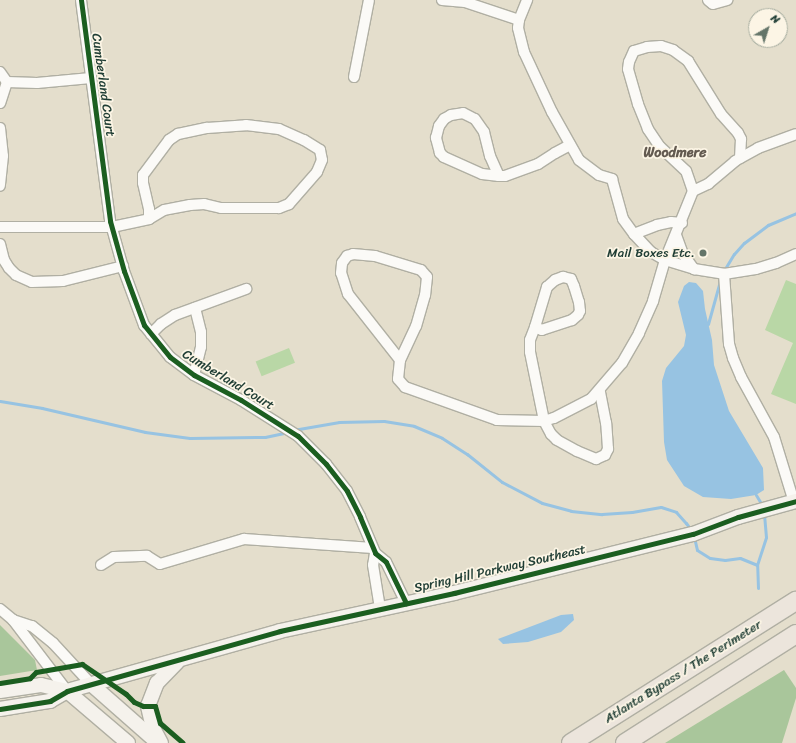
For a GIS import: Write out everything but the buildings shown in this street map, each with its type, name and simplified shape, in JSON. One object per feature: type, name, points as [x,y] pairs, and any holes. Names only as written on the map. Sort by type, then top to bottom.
[{"type":"highway","name":"Atlanta Bypass / The Perimeter","points":[[570,743],[796,602]]},
{"type":"highway","points":[[625,743],[796,634]]},
{"type":"street","name":"Cumberland Court","points":[[81,0],[112,227],[123,266],[144,324],[170,356],[194,375],[241,400],[298,436],[326,464],[347,491],[374,550],[386,562],[406,603]]},
{"type":"street","points":[[354,77],[369,0]]},
{"type":"street","points":[[442,0],[465,2],[519,20]]},
{"type":"street","points":[[527,0],[519,20],[520,38],[529,65],[579,160],[599,175],[612,179],[623,219],[634,234],[651,252],[665,260],[694,269],[724,274],[776,264],[796,254]]},
{"type":"street","points":[[710,2],[727,0]]},
{"type":"street","points":[[400,360],[348,294],[341,273],[342,263],[347,256],[353,254],[375,256],[421,270],[427,277],[425,295],[416,326],[400,360],[398,378],[405,387],[497,420],[544,421],[554,418],[591,399],[600,391],[622,363],[639,333],[653,301],[665,260],[682,223],[693,191],[686,171],[654,139],[643,117],[628,69],[631,56],[634,51],[647,47],[661,46],[673,50],[688,61],[721,114],[738,133],[741,139],[740,158]]},
{"type":"street","points":[[0,72],[7,82],[0,102]]},
{"type":"street","name":"Cumberland Court","points":[[7,82],[37,83],[91,78]]},
{"type":"street","points":[[499,176],[490,156],[484,132],[475,119],[463,113],[451,115],[441,123],[437,132],[437,147],[444,157],[482,174],[499,176],[505,176],[538,164],[570,145]]},
{"type":"street","points":[[0,227],[112,227],[149,219],[164,210],[204,204],[221,208],[279,208],[289,204],[317,172],[322,160],[320,150],[293,135],[264,126],[246,125],[207,128],[178,134],[169,140],[143,175],[143,183],[149,209],[149,219]]},
{"type":"street","points":[[0,128],[3,156],[0,186]]},
{"type":"street","points":[[693,191],[708,184],[740,158],[758,148],[796,134]]},
{"type":"street","points":[[634,234],[657,225],[671,222],[682,223]]},
{"type":"street","points":[[676,236],[683,254],[694,269]]},
{"type":"street","points":[[0,244],[4,260],[9,268],[16,275],[32,282],[63,281],[123,266]]},
{"type":"street","name":"Spring Hill Parkway Southeast","points":[[0,709],[50,701],[67,691],[280,631],[406,603],[693,534],[738,517],[795,501],[774,438],[741,377],[733,358],[730,344],[724,274]]},
{"type":"street","points":[[535,327],[542,330],[572,320],[578,315],[579,302],[571,279],[563,276],[555,280],[547,287],[530,340],[530,357],[544,421],[551,434],[565,445],[590,457],[600,458],[605,455],[608,449],[606,424],[600,391]]},
{"type":"street","points":[[151,334],[161,324],[175,315],[246,289]]},
{"type":"street","points":[[194,375],[201,342],[195,308]]},
{"type":"street","points":[[101,565],[114,557],[147,556],[160,564],[244,539],[374,550]]},
{"type":"street","name":"Cumberland Court","points":[[374,550],[373,565],[380,608]]},
{"type":"street","points":[[0,609],[13,620],[67,691],[128,743]]},
{"type":"street","points":[[13,620],[32,626],[53,643],[91,684],[159,743]]},
{"type":"street","points":[[159,743],[153,728],[148,706],[156,683],[178,660]]},
{"type":"street","name":"Spring Hill Parkway Southeast","points":[[0,691],[41,685],[67,691]]},
{"type":"green space","points":[[786,280],[796,284],[796,404],[771,394],[793,343],[765,330]]},
{"type":"green space","points":[[289,348],[295,363],[262,376],[256,361]]},
{"type":"green space","points":[[0,625],[35,660],[37,670],[0,676]]},
{"type":"green space","points":[[784,670],[796,688],[796,698],[782,743],[665,743]]},
{"type":"water","points":[[689,282],[696,283],[703,291],[705,309],[712,340],[714,365],[729,411],[763,468],[764,490],[756,495],[731,499],[703,497],[684,486],[667,460],[664,442],[662,381],[666,368],[684,346],[686,335],[678,302],[684,286]]},
{"type":"water","points":[[573,614],[574,620],[561,632],[528,642],[503,644],[498,639],[561,615]]},
{"type":"waterway","points":[[723,272],[734,254],[744,243],[768,225],[796,213]]},
{"type":"waterway","points":[[708,324],[721,277]]},
{"type":"waterway","points":[[0,401],[42,408],[145,432],[190,438],[265,437],[288,432]]},
{"type":"waterway","points":[[293,430],[339,422],[384,421],[414,426],[442,438],[467,454],[502,482],[542,503],[571,511],[602,514],[632,512],[661,507],[676,512],[691,530]]},
{"type":"waterway","points":[[756,495],[762,505]]},
{"type":"waterway","points":[[758,588],[757,565],[766,537],[764,515]]},
{"type":"waterway","points":[[694,537],[697,550],[710,558],[725,560],[740,558],[757,565]]},
{"type":"cycle path","points":[[81,0],[110,221],[124,271],[144,325],[170,357],[194,375],[241,400],[298,436],[326,464],[347,491],[375,553],[386,562],[406,603]]},
{"type":"cycle path","points":[[0,709],[50,701],[67,691],[280,631],[454,593],[693,534],[738,517],[796,501]]},
{"type":"cycle path","points":[[0,683],[30,678],[36,672],[82,664],[126,694],[134,702],[143,706],[155,706],[160,723],[183,743]]},
{"type":"place","name":"Mail Boxes Etc.","points":[[703,253]]},
{"type":"district","name":"Woodmere","points":[[675,153]]}]
